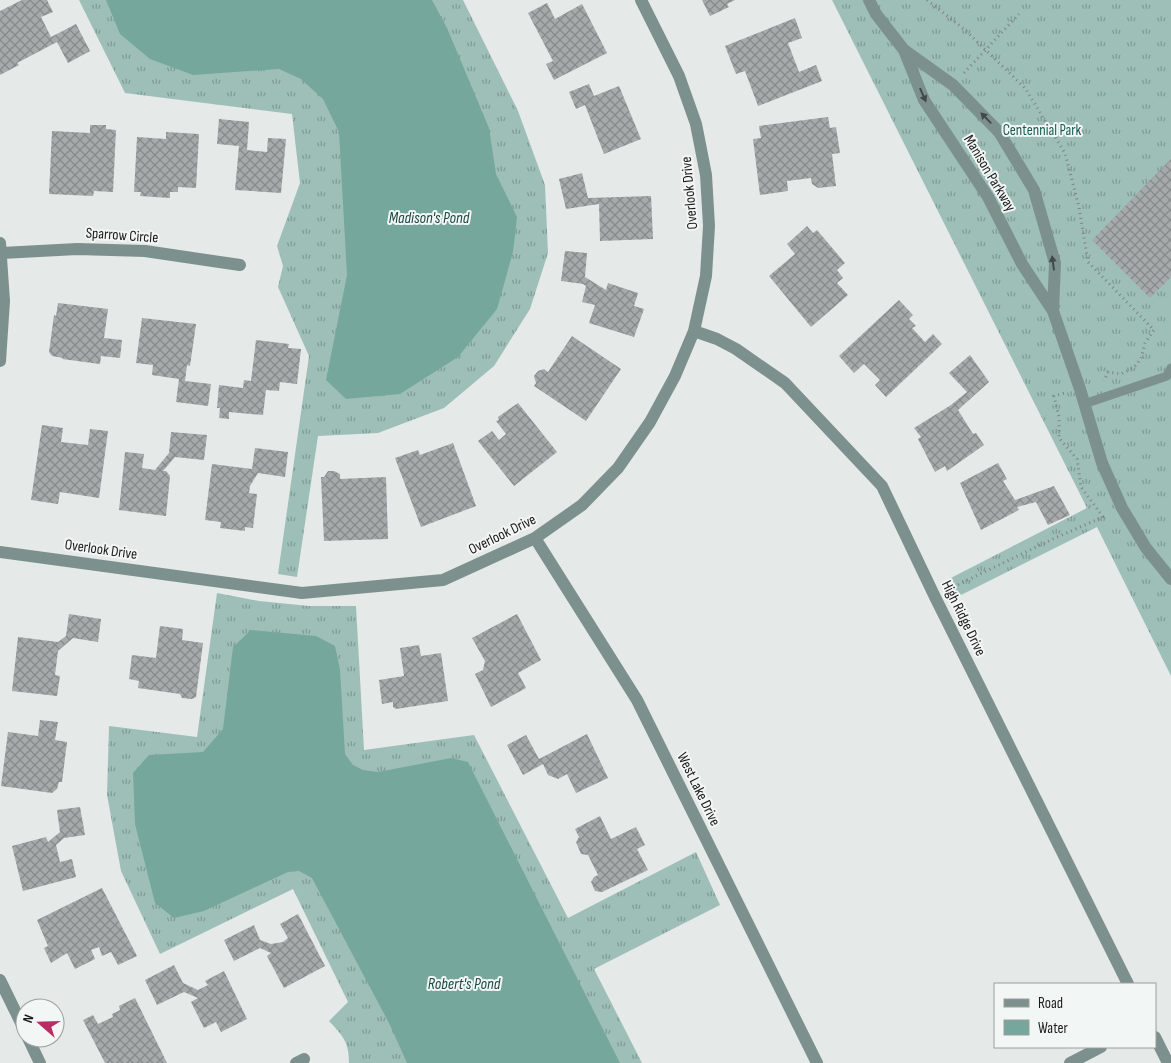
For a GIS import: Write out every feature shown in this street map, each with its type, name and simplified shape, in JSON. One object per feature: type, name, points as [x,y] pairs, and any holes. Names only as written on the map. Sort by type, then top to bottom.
[{"type":"street","name":"Overlook Drive","points":[[0,552],[302,593],[443,580],[535,538],[582,505],[618,468],[650,422],[675,376],[694,331],[706,276],[709,226],[706,175],[696,124],[679,76],[641,0]]},
{"type":"street","name":"Manison Parkway","points":[[869,0],[876,14],[904,50],[924,100],[988,197],[1022,264],[1053,311],[1080,389],[1102,463],[1122,508],[1146,548],[1171,580]]},
{"type":"street","name":"Manison Parkway","points":[[904,50],[953,84],[999,132],[1034,190],[1055,263],[1053,311]]},
{"type":"street","name":"Sparrow Circle","points":[[1,248],[145,251],[240,265]]},
{"type":"street","points":[[0,361],[4,300],[1,248]]},
{"type":"street","name":"High Ridge Drive","points":[[694,331],[717,339],[736,349],[785,383],[882,486],[939,605],[1128,983]]},
{"type":"street","name":"West Lake Drive","points":[[535,538],[636,700],[818,1063]]},
{"type":"street","points":[[0,980],[15,1011]]},
{"type":"street","points":[[1156,1039],[1168,1063]]},
{"type":"street","points":[[33,1048],[40,1063]]},
{"type":"street","points":[[1070,1063],[1100,1048]]},
{"type":"lane","points":[[1084,404],[1170,375]]},
{"type":"path","points":[[927,0],[965,30],[1025,88],[1065,153],[1088,262],[1154,330],[1145,343],[1141,359],[1133,368],[1121,374],[1108,372],[1106,380],[1054,396],[1060,417],[1059,438],[1077,459],[1081,487],[1103,517],[1053,538],[947,590]]},
{"type":"path","points":[[953,84],[1019,14]]},
{"type":"green space","points":[[79,0],[463,0],[518,111],[545,185],[548,253],[530,309],[494,366],[444,408],[378,433],[318,436],[297,577],[278,574],[309,356],[278,287],[283,266],[277,246],[300,183],[292,114],[125,93]]},
{"type":"green space","name":"Centennial Park","points":[[832,0],[1171,0],[1171,676],[1097,527],[951,600],[943,582],[1087,508]]},
{"type":"green space","points":[[217,593],[259,601],[309,606],[356,606],[364,750],[474,735],[568,918],[696,852],[720,905],[594,969],[642,1063],[349,1063],[346,1044],[329,1021],[348,1002],[293,889],[160,954],[121,871],[107,795],[109,726],[197,737]]},
{"type":"water","name":"Madison's Pond","points":[[106,0],[432,0],[447,28],[489,128],[496,174],[517,217],[513,252],[497,309],[458,357],[400,394],[346,399],[326,380],[347,275],[339,132],[323,99],[301,79],[279,69],[193,75],[150,59],[120,34]]},
{"type":"water","name":"Robert's Pond","points":[[251,630],[316,636],[335,646],[340,670],[345,754],[353,765],[363,770],[378,772],[451,758],[468,762],[620,1063],[407,1063],[390,1025],[312,878],[299,871],[288,872],[204,911],[174,918],[155,903],[135,824],[133,773],[149,755],[203,752],[223,729],[233,647]]},
{"type":"building","points":[[22,0],[47,0],[53,12],[41,17],[51,37],[76,24],[90,51],[68,63],[57,42],[17,63],[19,65],[0,75],[0,11]]},
{"type":"building","points":[[702,0],[735,0],[727,4],[729,7],[710,16]]},
{"type":"building","points":[[547,3],[555,19],[582,4],[607,53],[554,80],[546,64],[553,61],[528,13]]},
{"type":"building","points":[[795,18],[802,38],[788,43],[799,72],[816,65],[822,81],[758,106],[745,71],[736,74],[725,46]]},
{"type":"building","points":[[589,84],[594,96],[619,86],[641,139],[604,154],[585,105],[576,109],[569,92]]},
{"type":"building","points":[[828,117],[830,128],[836,127],[840,153],[832,154],[836,186],[818,188],[812,184],[811,178],[787,181],[788,191],[760,195],[753,139],[761,138],[759,126]]},
{"type":"building","points":[[219,119],[249,122],[247,150],[267,152],[268,138],[286,139],[281,193],[235,190],[239,146],[217,144]]},
{"type":"building","points":[[90,125],[106,125],[106,129],[116,130],[113,192],[94,191],[93,196],[49,194],[52,131],[90,133]]},
{"type":"building","points":[[166,132],[199,134],[196,188],[178,187],[178,192],[170,192],[170,198],[140,196],[141,192],[134,192],[137,137],[166,139]]},
{"type":"building","points":[[1171,159],[1171,277],[1150,298],[1092,240]]},
{"type":"building","points":[[582,173],[588,198],[651,196],[653,239],[600,241],[599,204],[566,209],[559,179]]},
{"type":"building","points":[[807,226],[813,233],[817,230],[845,263],[837,270],[843,278],[837,283],[848,295],[811,327],[769,276],[795,254],[787,244]]},
{"type":"building","points":[[565,251],[587,253],[585,277],[606,290],[608,283],[638,293],[634,306],[644,309],[634,337],[589,323],[595,305],[582,302],[586,286],[561,281]]},
{"type":"building","points":[[899,300],[913,315],[909,319],[916,326],[912,328],[925,342],[933,334],[942,344],[886,397],[875,385],[880,380],[864,364],[854,373],[839,356]]},
{"type":"building","points":[[58,303],[108,309],[104,338],[122,340],[120,358],[101,356],[100,364],[52,356],[49,352],[54,315],[56,316]]},
{"type":"building","points":[[142,318],[196,324],[190,366],[187,365],[185,381],[211,384],[208,406],[176,402],[179,379],[152,375],[153,365],[136,363]]},
{"type":"building","points":[[572,336],[621,369],[586,421],[534,386],[536,383],[534,376],[538,371],[544,369],[548,372]]},
{"type":"building","points":[[256,340],[289,344],[288,348],[301,349],[297,384],[280,382],[279,391],[266,390],[263,415],[229,412],[229,419],[219,418],[220,408],[217,408],[219,385],[243,388],[244,380],[251,381]]},
{"type":"building","points":[[970,355],[989,382],[958,410],[973,434],[976,433],[984,445],[947,471],[945,466],[935,472],[918,439],[921,437],[914,428],[951,405],[967,392],[949,373]]},
{"type":"building","points":[[518,403],[557,452],[514,486],[478,441],[492,431],[499,440],[506,434],[496,421],[499,420],[498,417]]},
{"type":"building","points":[[42,425],[63,428],[61,442],[88,445],[90,429],[108,431],[99,498],[60,492],[58,504],[31,500]]},
{"type":"building","points":[[171,432],[207,435],[204,460],[175,457],[163,471],[166,471],[170,476],[166,516],[119,510],[125,452],[144,454],[142,468],[155,470],[169,453]]},
{"type":"building","points":[[453,443],[476,506],[421,527],[395,458],[418,450],[420,455]]},
{"type":"building","points":[[255,448],[288,452],[285,477],[258,473],[250,486],[249,493],[257,494],[253,528],[245,527],[245,531],[220,528],[221,522],[205,520],[212,464],[252,469]]},
{"type":"building","points":[[998,463],[1007,479],[1003,481],[1015,500],[1054,486],[1070,515],[1048,525],[1036,502],[1017,507],[1019,510],[981,530],[960,483]]},
{"type":"building","points":[[328,471],[340,474],[340,479],[386,477],[388,539],[324,541],[321,477],[324,477]]},
{"type":"building","points":[[69,614],[101,619],[98,642],[73,638],[58,651],[55,675],[60,676],[57,696],[12,691],[18,637],[58,642],[66,636]]},
{"type":"building","points":[[517,614],[541,660],[518,673],[526,688],[491,707],[475,674],[483,670],[485,661],[472,638]]},
{"type":"building","points":[[160,626],[183,629],[182,640],[203,643],[196,697],[192,699],[182,698],[180,694],[138,688],[139,681],[129,679],[132,655],[156,658]]},
{"type":"building","points":[[419,645],[421,656],[441,653],[448,701],[396,709],[393,707],[393,702],[382,704],[379,680],[404,676],[400,648]]},
{"type":"building","points":[[40,720],[58,722],[55,740],[67,742],[62,782],[59,782],[57,789],[52,793],[1,786],[8,732],[38,736]]},
{"type":"building","points":[[587,734],[608,778],[576,793],[567,774],[558,779],[548,775],[543,764],[523,775],[507,745],[526,735],[539,759]]},
{"type":"building","points":[[80,807],[85,835],[64,838],[56,845],[60,862],[72,859],[76,877],[23,891],[12,846],[46,837],[48,842],[60,832],[57,810]]},
{"type":"building","points":[[600,816],[611,839],[636,827],[645,845],[637,849],[648,870],[602,892],[595,891],[591,882],[598,875],[588,855],[581,854],[576,842],[579,837],[575,829]]},
{"type":"building","points":[[102,888],[137,956],[118,965],[111,952],[102,956],[99,947],[91,950],[95,959],[75,969],[67,953],[51,963],[44,948],[48,946],[37,920]]},
{"type":"building","points":[[298,914],[325,966],[284,988],[267,956],[271,953],[260,948],[234,961],[224,940],[254,925],[260,940],[271,944],[283,942],[288,938],[280,924]]},
{"type":"building","points":[[174,965],[183,983],[198,990],[208,985],[205,981],[224,971],[247,1019],[221,1032],[216,1022],[204,1028],[191,1002],[198,998],[184,992],[157,1005],[145,980]]},
{"type":"building","points":[[135,998],[167,1063],[105,1063],[83,1020],[93,1015],[98,1024],[113,1017],[112,1014],[120,1010],[119,1006]]}]
